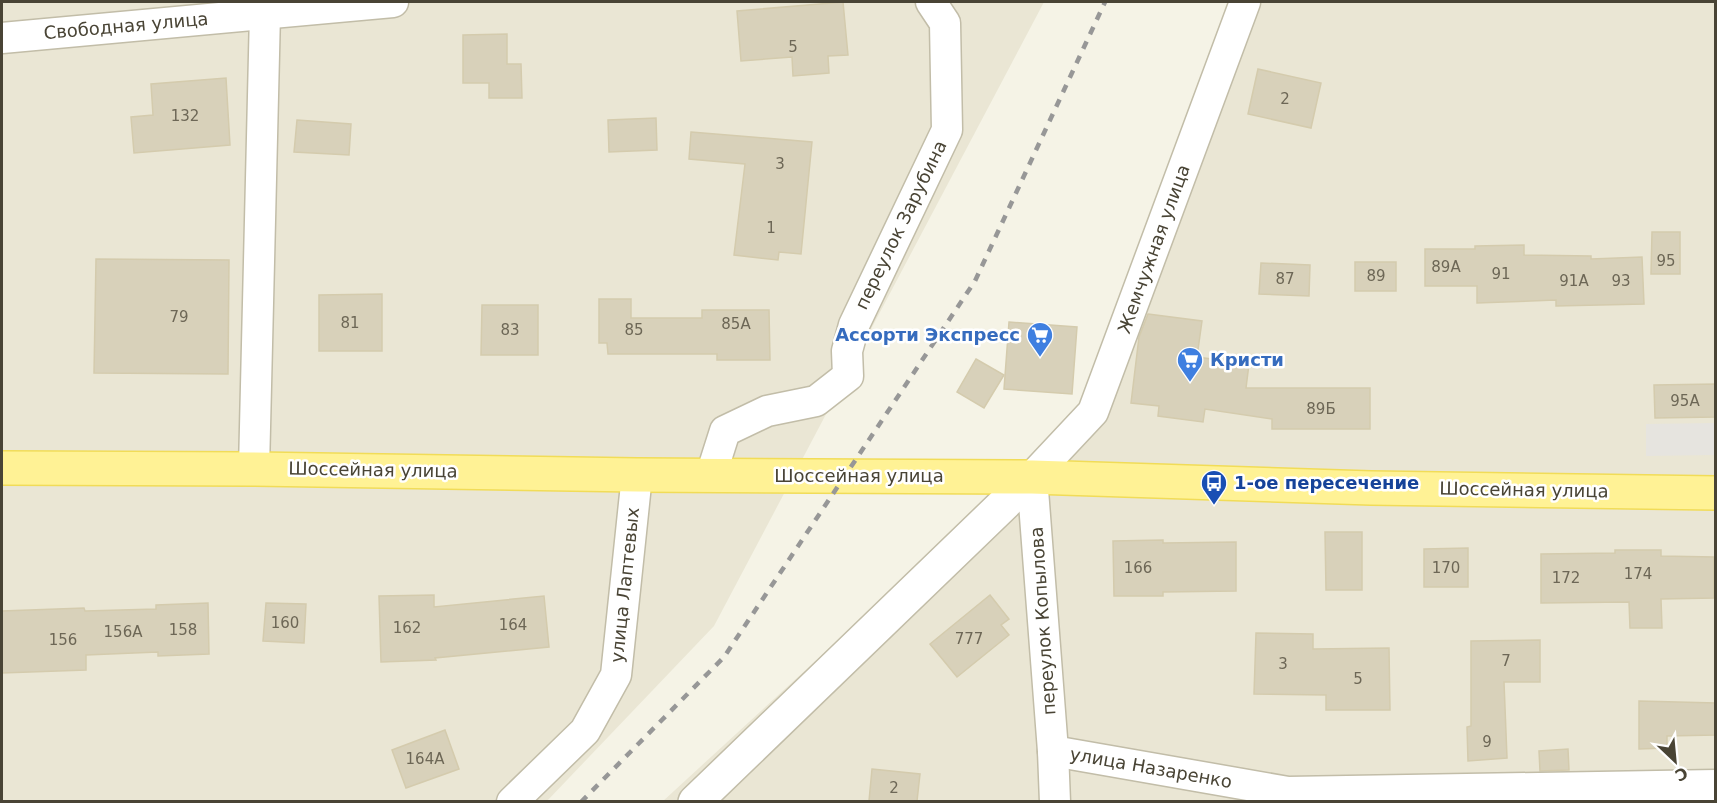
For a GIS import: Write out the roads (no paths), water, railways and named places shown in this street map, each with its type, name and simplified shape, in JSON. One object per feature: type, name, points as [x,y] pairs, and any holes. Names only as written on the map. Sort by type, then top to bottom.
[{"type":"main road","name":"Шоссейная улица","points":[[2,468],[254,468],[1032,477],[1371,488],[1716,493]]},
{"type":"street","name":"Свободная улица","points":[[2,38],[393,2]]},
{"type":"street","name":"переулок Зарубина","points":[[711,475],[725,431],[767,411],[816,401],[848,376],[847,351],[854,325],[947,130],[945,23],[931,2]]},
{"type":"street","name":"Жемчужная улица","points":[[1032,477],[1093,412],[1245,2]]},
{"type":"street","points":[[254,468],[265,13]]},
{"type":"street","name":"улица Лаптевых","points":[[512,801],[585,730],[616,675],[637,474]]},
{"type":"street","points":[[694,801],[1032,477]]},
{"type":"street","name":"переулок Копылова","points":[[1032,477],[1055,801]]},
{"type":"street","name":"улица Назаренко","points":[[1053,751],[1288,792],[1716,785]]},
{"type":"railway","points":[[581,802],[724,657],[975,281],[1105,2]]},
{"type":"place","name":"Ассорти Экспресс","points":[[1040,358]]},
{"type":"place","name":"Кристи","points":[[1190,383]]},
{"type":"place","name":"1-ое пересечение","points":[[1214,506]]}]
